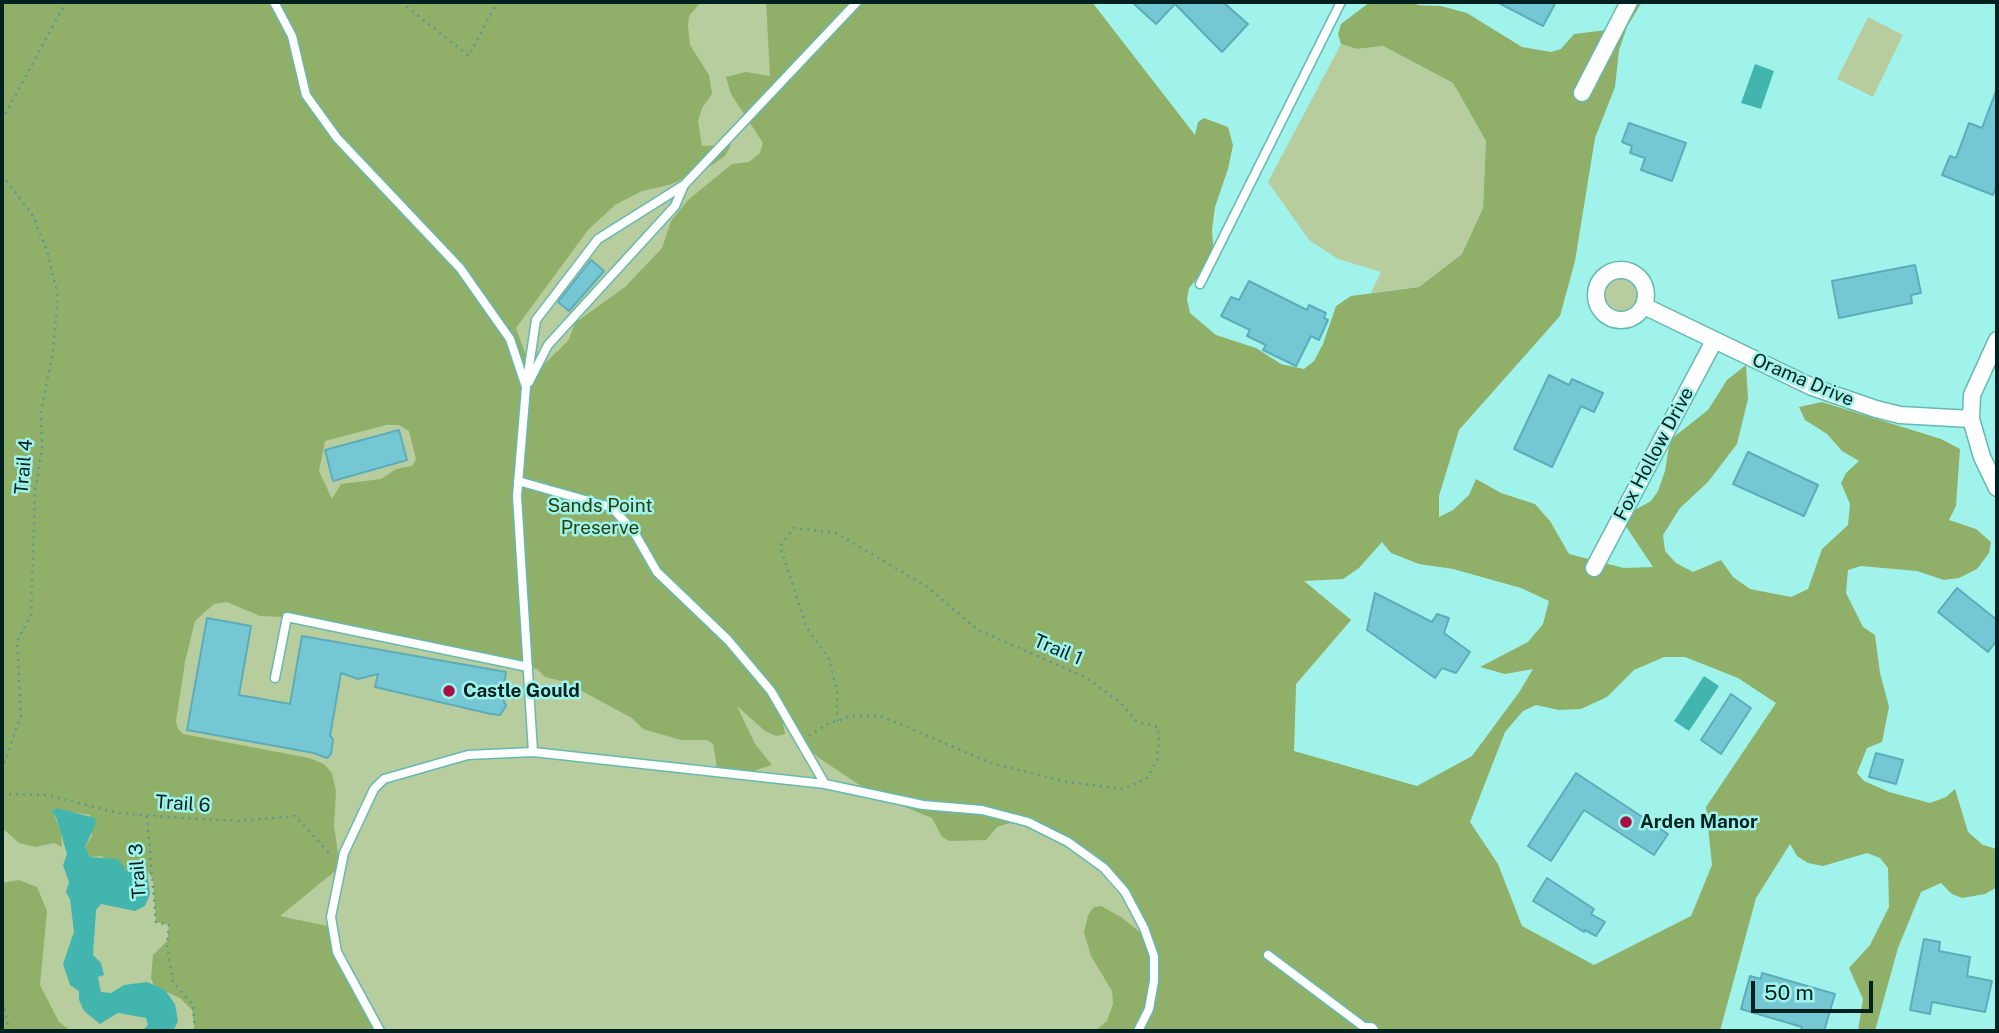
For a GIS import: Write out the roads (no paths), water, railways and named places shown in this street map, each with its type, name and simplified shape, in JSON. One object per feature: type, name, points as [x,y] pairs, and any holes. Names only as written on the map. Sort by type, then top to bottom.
[{"type":"street","points":[[1582,93],[1629,2]]},
{"type":"street","name":"Orama Drive","points":[[1644,306],[1812,387],[1876,410],[1900,415],[1971,419]]},
{"type":"street","points":[[1997,340],[1972,395],[1971,419],[1982,457],[1997,488]]},
{"type":"street","name":"Fox Hollow Drive","points":[[1594,568],[1714,341]]},
{"type":"lane","points":[[274,2],[292,36],[306,95],[337,138],[460,268],[510,339],[526,387]]},
{"type":"lane","points":[[533,752],[519,481],[526,387],[536,320],[598,239],[684,185],[857,2]]},
{"type":"lane","points":[[1200,284],[1341,2]]},
{"type":"lane","points":[[526,387],[548,345],[675,206],[684,185]]},
{"type":"lane","points":[[519,481],[610,507],[617,513],[634,532],[657,572],[728,640],[771,691],[825,784]]},
{"type":"lane","points":[[275,678],[287,617],[528,667]]},
{"type":"lane","points":[[380,1031],[333,938],[331,917],[340,867],[374,789],[384,779],[468,755],[533,752],[825,784],[923,805],[982,810],[1028,822],[1068,842],[1104,868],[1125,892],[1154,956],[1149,1009],[1138,1031]]},
{"type":"lane","points":[[1268,955],[1369,1031]]},
{"type":"water","points":[[1755,64],[1774,71],[1761,109],[1741,103]]},
{"type":"water","points":[[1704,676],[1719,686],[1689,731],[1674,721]]},
{"type":"water","points":[[57,808],[95,818],[96,823],[85,847],[90,857],[118,859],[127,871],[147,871],[150,894],[145,906],[135,911],[101,904],[96,910],[93,955],[101,963],[104,975],[98,977],[101,992],[111,993],[124,985],[147,982],[165,990],[175,1004],[178,1021],[173,1031],[142,1031],[148,1025],[146,1018],[118,1013],[100,1024],[84,1011],[79,1000],[79,991],[70,985],[63,964],[74,932],[70,899],[66,892],[69,882],[63,865],[67,854],[56,817],[51,811]]},
{"type":"place","name":"Castle Gould","points":[[449,691]]},
{"type":"place","name":"Arden Manor","points":[[1626,822]]},
{"type":"park label","name":"Sands Point Preserve","points":[[600,517]]}]
